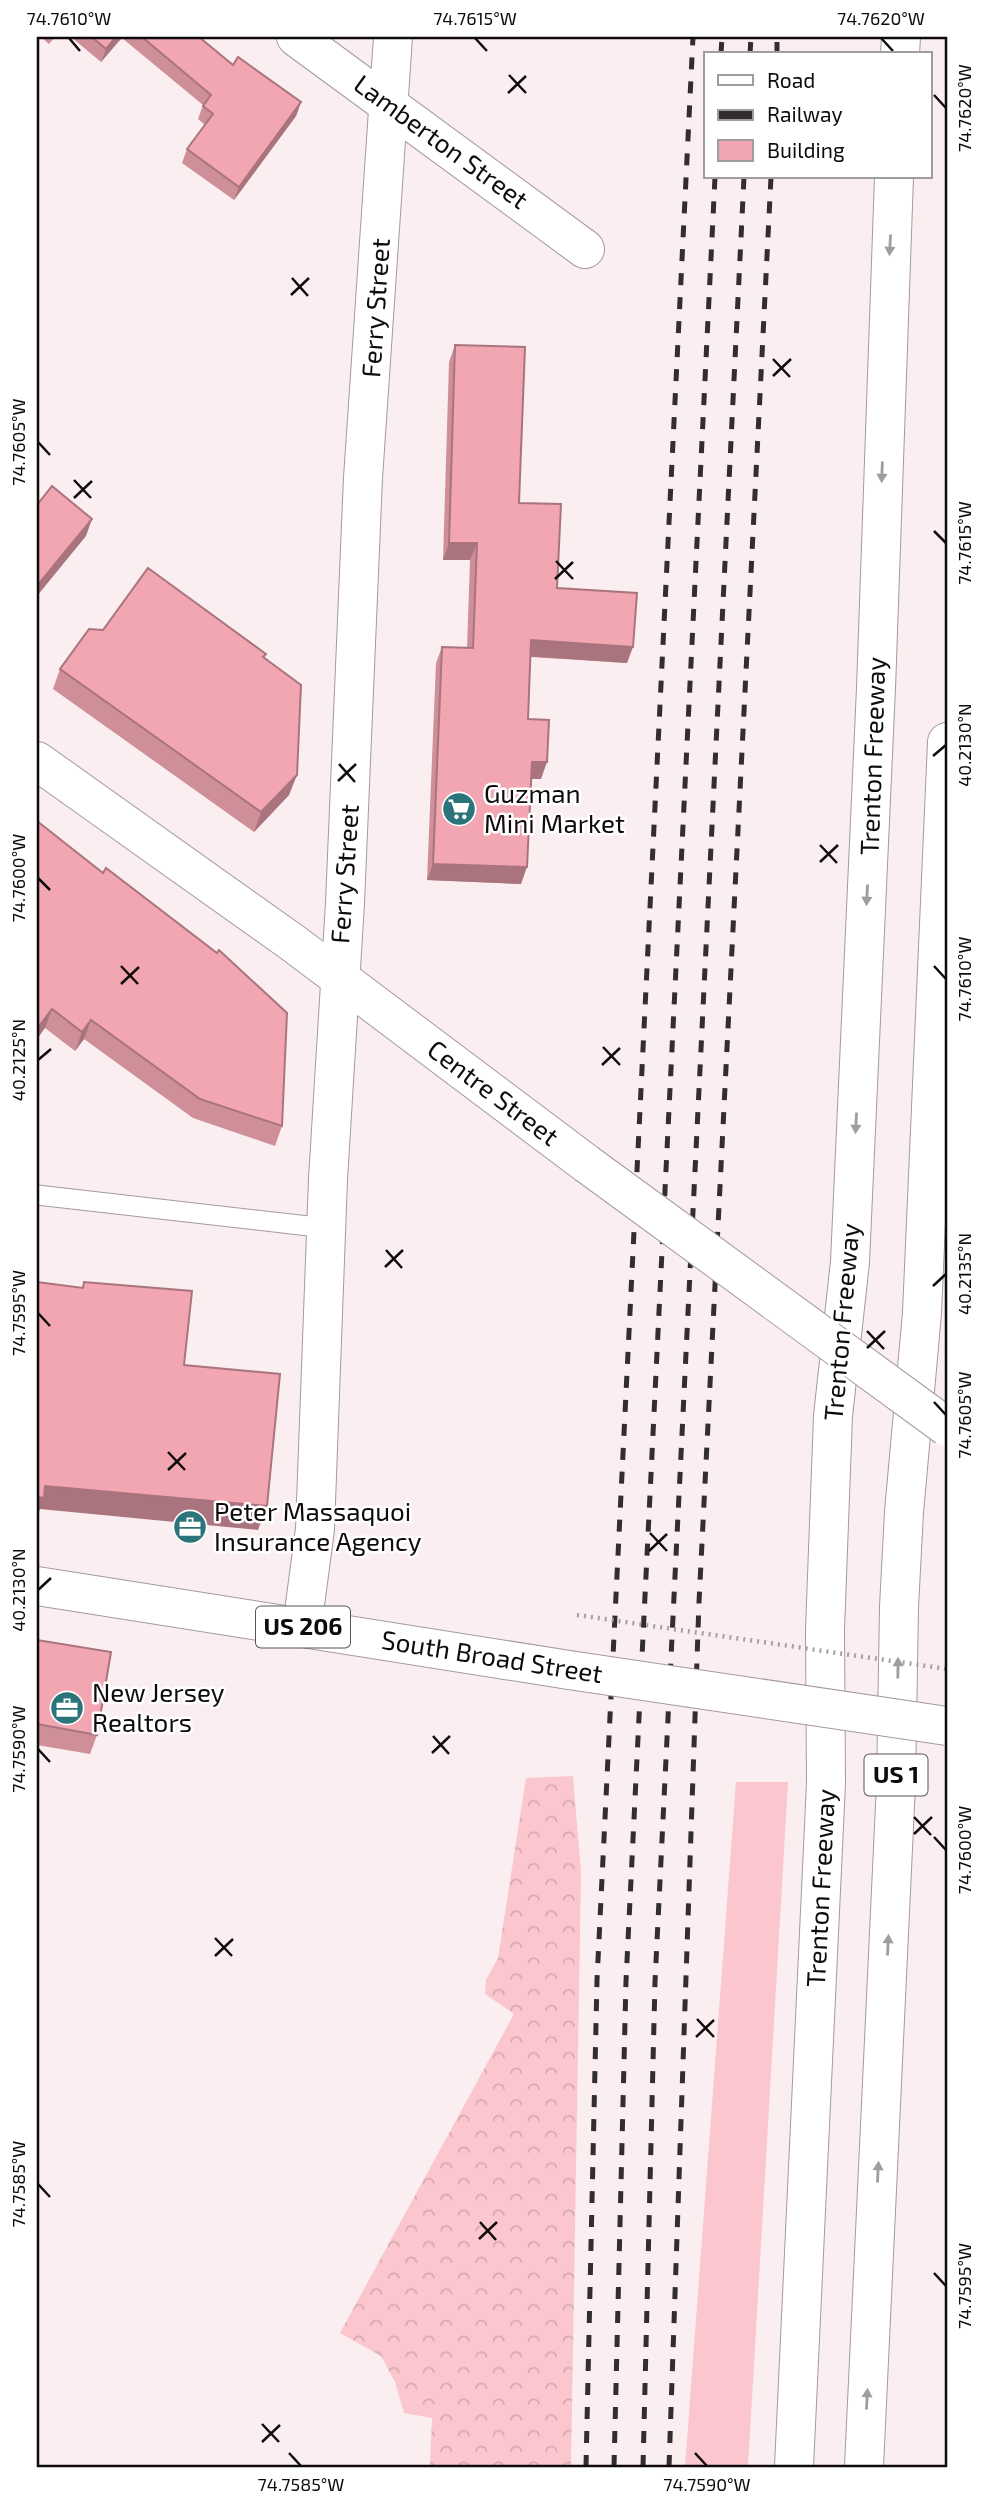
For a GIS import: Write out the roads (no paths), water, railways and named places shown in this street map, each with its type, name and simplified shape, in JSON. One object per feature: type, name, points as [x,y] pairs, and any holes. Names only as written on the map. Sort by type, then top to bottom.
[{"type":"main road","name":"Lamberton Street","points":[[296,37],[585,248]]},
{"type":"main road","name":"Ferry Street","points":[[302,1627],[315,1529],[326,1228],[338,976],[345,903],[363,478],[393,37]]},
{"type":"main road","name":"Trenton Freeway","points":[[794,2467],[826,1783],[825,1630],[833,1416],[851,1234],[876,702],[894,178]]},
{"type":"main road","name":"US 1","points":[[864,2467],[896,1784],[899,1607],[904,1512],[922,1313],[947,742]]},
{"type":"main road","name":"Centre Street","points":[[37,761],[338,976],[587,1164],[947,1427]]},
{"type":"main road","points":[[932,1084],[947,1004]]},
{"type":"main road","name":"South Broad Street","points":[[37,1586],[569,1670],[947,1726]]},
{"type":"lane","points":[[37,1195],[326,1228]]},
{"type":"railway","points":[[586,2467],[597,1980],[693,37]]},
{"type":"railway","points":[[721,52],[722,37]]},
{"type":"railway","points":[[750,52],[751,37]]},
{"type":"railway","points":[[777,37],[777,52]]},
{"type":"railway","points":[[614,2467],[626,1981],[715,178]]},
{"type":"railway","points":[[643,2467],[655,1982],[744,178]]},
{"type":"railway","points":[[669,2467],[699,1602],[771,178]]},
{"type":"place","name":"Guzman Mini Market","points":[[459,809]]},
{"type":"place","name":"Peter Massaquoi Insurance Agency","points":[[190,1527]]},
{"type":"place","name":"New Jersey Realtors","points":[[67,1708]]}]
